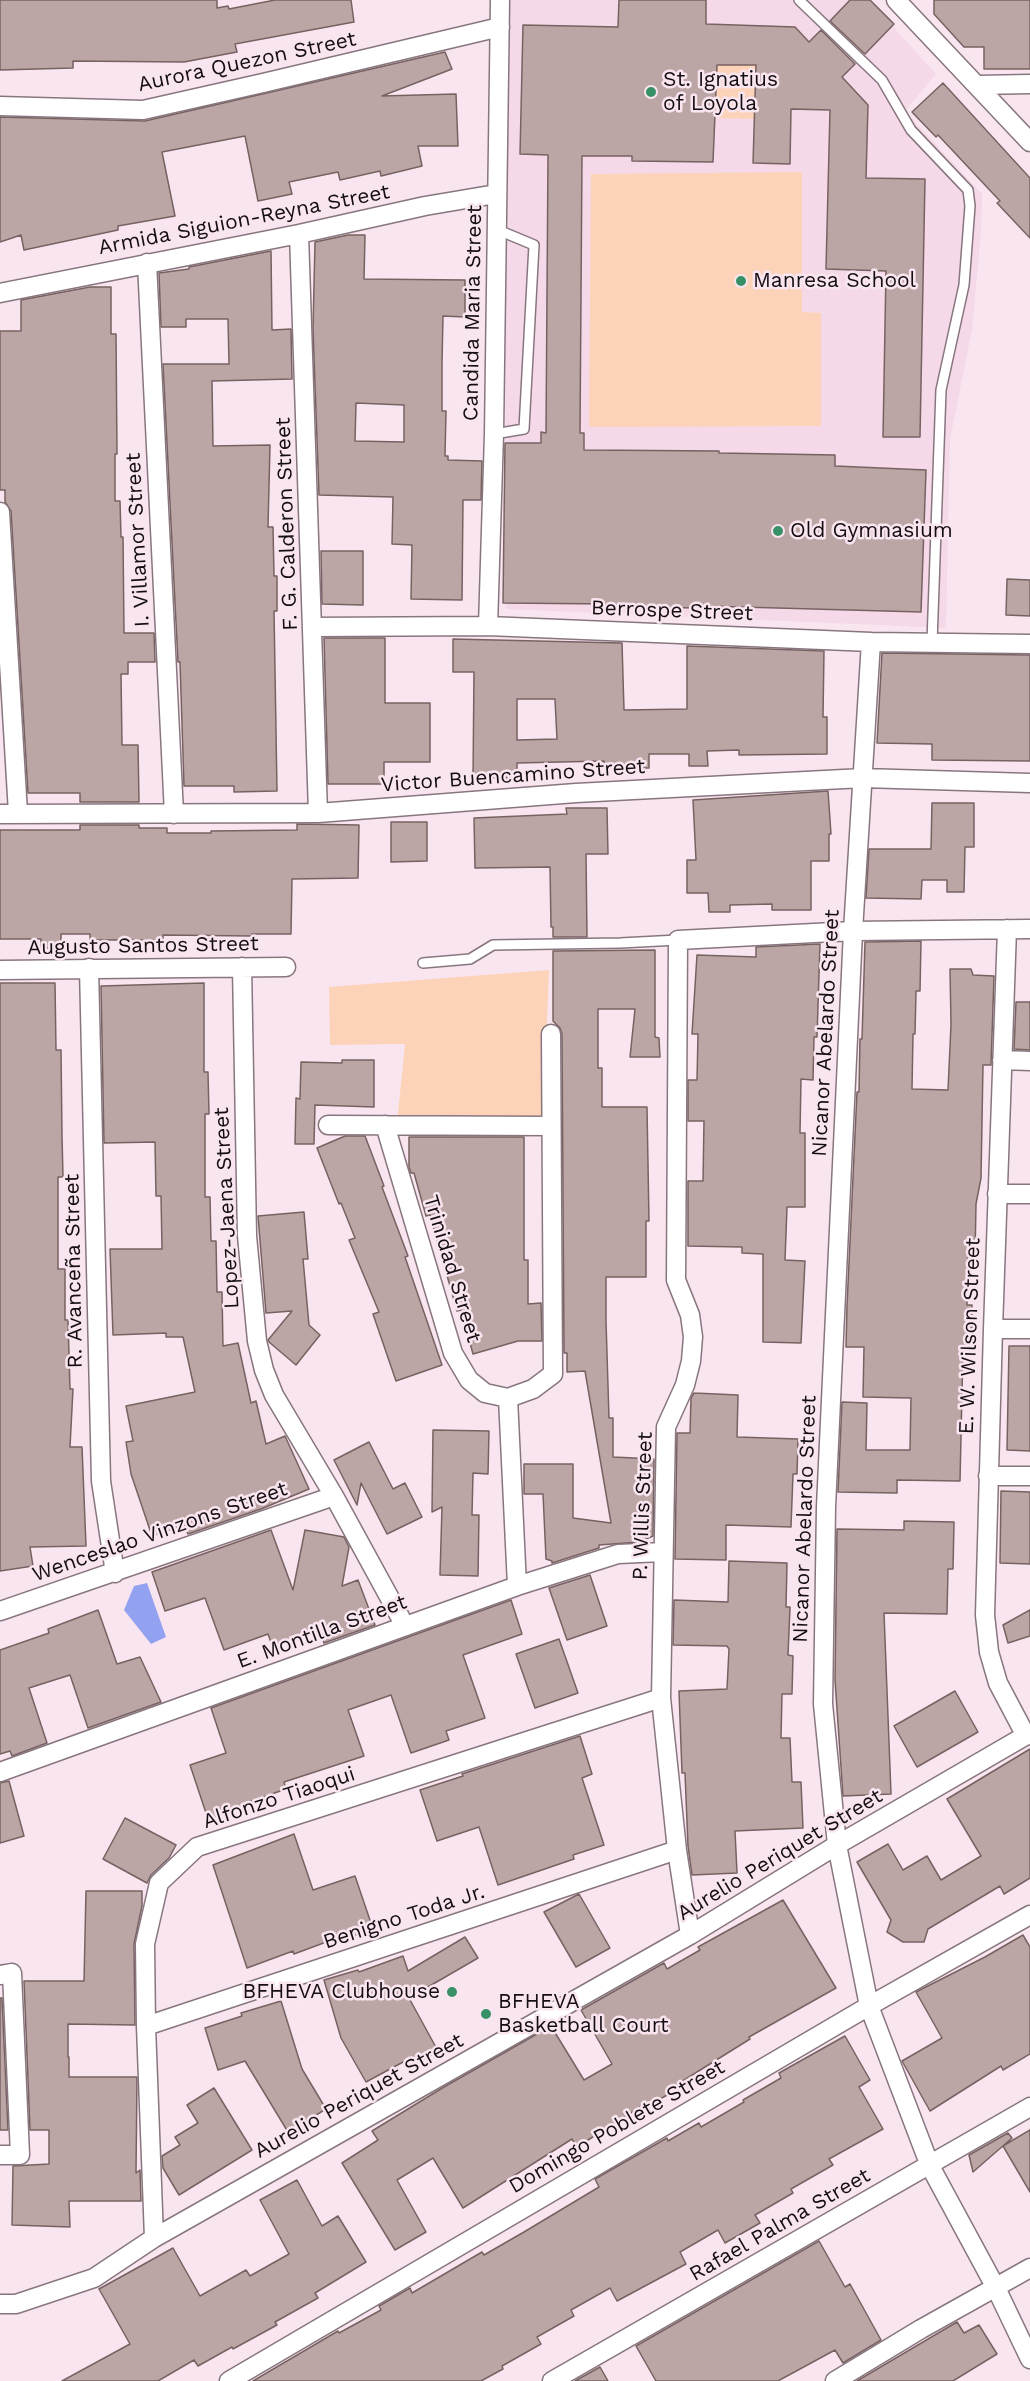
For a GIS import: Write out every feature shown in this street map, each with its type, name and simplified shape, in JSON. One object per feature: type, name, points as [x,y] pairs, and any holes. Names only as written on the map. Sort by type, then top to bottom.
[{"type":"street","name":"Candida Maria Street","points":[[488,626],[498,230],[496,194],[500,0]]},
{"type":"street","points":[[896,0],[1030,142]]},
{"type":"street","name":"Aurora Quezon Street","points":[[0,106],[143,110],[500,27]]},
{"type":"street","points":[[978,85],[1030,84]]},
{"type":"street","name":"Armida Siguion-Reyna Street","points":[[0,293],[299,234],[425,206],[496,194]]},
{"type":"street","name":"F. G. Calderon Street","points":[[299,234],[318,813]]},
{"type":"street","name":"I. Villamor Street","points":[[147,263],[174,814]]},
{"type":"street","points":[[0,512],[9,814]]},
{"type":"street","name":"Berrospe Street","points":[[313,627],[488,626],[871,642],[1030,644]]},
{"type":"street","name":"Nicanor Abelardo Street","points":[[871,642],[853,931],[826,1496],[823,1704],[837,1845],[869,2006],[930,2166],[996,2288],[1030,2359]]},
{"type":"street","name":"Victor Buencamino Street","points":[[9,814],[318,813],[576,793],[863,778],[1030,783]]},
{"type":"street","name":"E. W. Wilson Street","points":[[1007,929],[985,1615],[989,1652],[998,1683],[1028,1735]]},
{"type":"street","points":[[678,940],[853,931],[1030,929]]},
{"type":"street","name":"P. Willis Street","points":[[678,940],[676,1280],[690,1315],[693,1338],[691,1361],[685,1385],[666,1428],[661,1698],[677,1851],[690,1935]]},
{"type":"street","name":"Lopez-Jaena Street","points":[[242,967],[246,1236],[257,1341],[264,1370],[274,1395],[334,1496],[405,1626]]},
{"type":"street","name":"Augusto Santos Street","points":[[0,970],[286,967]]},
{"type":"street","name":"R. Avanceña Street","points":[[89,968],[101,1481],[114,1573]]},
{"type":"street","points":[[517,1586],[508,1398],[533,1389],[552,1374],[551,1034]]},
{"type":"street","points":[[1002,1060],[1030,1060]]},
{"type":"street","points":[[328,1125],[551,1126]]},
{"type":"street","name":"Trinidad Street","points":[[385,1125],[453,1353],[469,1380],[485,1393],[508,1398]]},
{"type":"street","points":[[997,1194],[1030,1194]]},
{"type":"street","points":[[993,1329],[1030,1329]]},
{"type":"street","points":[[988,1476],[1030,1476]]},
{"type":"street","name":"Wenceslao Vinzons Street","points":[[0,1611],[334,1496]]},
{"type":"street","name":"E. Montilla Street","points":[[0,1772],[517,1586],[618,1554],[663,1552]]},
{"type":"street","name":"Alfonzo Tiaoqui","points":[[154,2238],[145,1944],[159,1883],[197,1847],[661,1698]]},
{"type":"street","name":"Aurelio Periquet Street","points":[[8,2304],[94,2278],[154,2238],[690,1935],[837,1845],[1028,1735]]},
{"type":"street","name":"Benigno Toda Jr.","points":[[146,2026],[677,1851]]},
{"type":"street","name":"Domingo Poblete Street","points":[[229,2381],[869,2006],[1030,1915]]},
{"type":"street","points":[[0,1975],[12,1973],[20,2155],[0,2155]]},
{"type":"street","name":"Rafael Palma Street","points":[[552,2381],[1030,2107]]},
{"type":"street","points":[[836,2381],[921,2329],[1030,2268]]},
{"type":"lane","points":[[798,0],[882,81],[911,130],[968,190],[970,206],[964,285],[941,390],[932,642]]},
{"type":"lane","points":[[494,434],[524,429],[534,245],[498,230]]},
{"type":"lane","points":[[423,963],[470,959],[493,945],[678,940]]},
{"type":"shaded area","name":"Manresa School","points":[[504,0],[869,0],[936,74],[905,111],[982,194],[981,232],[972,329],[950,440],[946,628],[506,609]]},
{"type":"shaded area","points":[[717,65],[756,65],[754,119],[715,118]]},
{"type":"shaded area","points":[[802,172],[802,312],[821,313],[821,426],[589,427],[591,174]]},
{"type":"shaded area","points":[[549,970],[543,1122],[397,1123],[405,1044],[330,1045],[329,987]]},
{"type":"water","points":[[147,1583],[166,1637],[151,1644],[124,1610],[134,1586]]},
{"type":"building","points":[[0,0],[217,0],[217,8],[228,6],[229,9],[275,0],[351,0],[354,22],[235,44],[237,52],[184,62],[73,61],[73,68],[0,70]]},
{"type":"building","points":[[619,0],[706,0],[706,24],[795,27],[809,42],[821,30],[855,64],[842,77],[868,105],[866,178],[925,179],[920,437],[883,437],[886,271],[826,269],[830,110],[791,109],[790,164],[753,163],[756,65],[717,65],[713,162],[632,161],[632,156],[582,156],[580,433],[584,433],[584,450],[835,455],[835,466],[926,470],[921,612],[503,603],[505,443],[541,443],[541,432],[546,433],[548,155],[520,154],[523,25],[618,27]]},
{"type":"building","points":[[850,0],[870,0],[894,24],[865,54],[830,21]]},
{"type":"building","points":[[934,0],[1030,0],[1030,69],[984,69],[984,47],[964,47],[934,14]]},
{"type":"building","points":[[445,52],[452,69],[382,96],[456,94],[458,146],[418,146],[422,166],[381,176],[380,171],[340,180],[338,172],[289,182],[292,194],[258,201],[245,136],[162,152],[175,216],[118,226],[118,230],[24,250],[21,235],[0,242],[0,117],[145,121]]},
{"type":"building","points":[[943,83],[1030,178],[1030,238],[997,203],[1000,201],[938,135],[936,137],[912,112]]},
{"type":"building","points":[[348,235],[365,235],[364,279],[465,280],[465,317],[443,316],[442,363],[442,411],[446,411],[445,456],[448,456],[448,460],[482,461],[481,500],[463,500],[462,600],[411,599],[412,545],[392,544],[393,497],[319,495],[313,329],[315,242]],"holes":[[[356,403],[404,405],[404,442],[355,441]]]},
{"type":"building","points":[[271,251],[272,330],[291,329],[292,379],[212,381],[213,446],[270,445],[268,527],[273,527],[274,576],[277,576],[277,611],[274,611],[277,791],[234,792],[234,786],[184,786],[180,662],[178,662],[163,364],[229,364],[228,319],[186,319],[186,327],[161,327],[159,273],[189,269],[189,267]]},
{"type":"building","points":[[90,287],[111,287],[111,334],[116,334],[115,501],[120,501],[121,537],[123,537],[124,633],[154,633],[155,662],[128,662],[128,674],[121,674],[122,745],[138,745],[139,802],[80,802],[80,793],[28,793],[11,511],[5,502],[5,490],[0,490],[0,331],[21,331],[21,300]]},
{"type":"building","points":[[321,551],[363,551],[363,605],[322,604]]},
{"type":"building","points":[[1007,579],[1030,580],[1030,616],[1006,615]]},
{"type":"building","points":[[324,638],[385,638],[385,703],[430,703],[430,762],[384,762],[384,784],[328,784]]},
{"type":"building","points":[[453,639],[622,643],[624,710],[687,709],[687,646],[824,651],[823,717],[827,717],[827,754],[739,755],[739,750],[707,751],[708,766],[689,766],[689,754],[649,754],[649,768],[604,768],[604,761],[517,763],[517,778],[473,778],[474,672],[453,672]],"holes":[[[517,699],[555,699],[557,739],[517,740]]]},
{"type":"building","points":[[882,653],[1030,655],[1030,761],[932,760],[932,744],[877,743]]},
{"type":"building","points":[[828,791],[831,834],[829,834],[829,861],[811,861],[811,910],[772,910],[772,904],[730,905],[730,912],[709,912],[708,893],[687,893],[687,860],[696,860],[693,800]]},
{"type":"building","points":[[932,803],[974,803],[974,847],[965,847],[964,892],[947,892],[947,880],[922,880],[921,899],[866,898],[869,849],[931,849]]},
{"type":"building","points":[[566,808],[607,808],[608,854],[586,854],[587,937],[553,937],[550,867],[475,868],[474,818],[567,814]]},
{"type":"building","points":[[391,822],[427,822],[427,861],[391,862]]},
{"type":"building","points":[[297,824],[359,825],[358,878],[292,879],[291,934],[163,935],[163,940],[90,940],[90,934],[61,934],[61,948],[41,948],[41,939],[0,939],[0,830],[80,830],[80,825],[139,825],[139,828],[167,828],[167,833],[211,833],[211,831],[297,830]]},
{"type":"building","points":[[921,941],[920,991],[916,991],[915,1034],[913,1034],[912,1089],[948,1090],[951,1025],[950,969],[971,969],[973,975],[994,976],[991,1065],[983,1065],[981,1178],[976,1204],[975,1257],[968,1257],[967,1305],[972,1305],[972,1349],[963,1349],[960,1481],[897,1480],[897,1493],[838,1492],[842,1402],[867,1403],[866,1450],[910,1450],[911,1398],[863,1397],[864,1347],[846,1347],[865,942]]},
{"type":"building","points":[[820,944],[813,1080],[801,1079],[800,1133],[805,1133],[805,1207],[787,1207],[785,1260],[805,1261],[801,1343],[763,1342],[763,1254],[742,1253],[742,1247],[688,1246],[688,1181],[703,1181],[704,1121],[688,1121],[688,1080],[697,1080],[698,1034],[692,1034],[697,955],[756,957],[756,947]]},
{"type":"building","points":[[655,950],[655,1037],[659,1038],[660,1057],[630,1057],[635,1009],[598,1009],[598,1068],[602,1068],[602,1107],[647,1107],[649,1221],[646,1221],[646,1277],[606,1277],[606,1321],[609,1418],[613,1418],[613,1457],[654,1459],[653,1536],[639,1542],[599,1545],[599,1548],[552,1563],[546,1559],[543,1494],[524,1494],[524,1464],[573,1464],[573,1518],[611,1523],[585,1371],[567,1372],[567,1353],[564,1353],[562,1034],[553,1021],[553,951]]},
{"type":"building","points":[[0,983],[55,983],[56,1050],[61,1050],[63,1177],[58,1177],[58,1269],[65,1269],[65,1320],[68,1320],[70,1389],[73,1389],[70,1447],[82,1447],[86,1546],[30,1547],[33,1566],[0,1571]]},
{"type":"building","points":[[204,983],[204,1072],[208,1072],[209,1114],[205,1114],[205,1197],[210,1197],[211,1241],[216,1241],[217,1292],[222,1292],[223,1346],[238,1343],[251,1403],[256,1401],[266,1444],[285,1436],[309,1489],[261,1509],[188,1534],[184,1525],[152,1536],[131,1474],[126,1442],[133,1441],[126,1406],[195,1392],[183,1337],[166,1337],[166,1333],[113,1335],[110,1249],[162,1249],[161,1196],[156,1196],[155,1142],[104,1143],[101,986]]},
{"type":"building","points":[[1016,1002],[1030,1002],[1030,1050],[1014,1049]]},
{"type":"building","points":[[342,1060],[374,1060],[374,1107],[315,1105],[314,1144],[295,1144],[296,1098],[300,1099],[301,1062],[342,1063]]},
{"type":"building","points":[[345,1136],[365,1136],[408,1256],[405,1257],[442,1365],[396,1381],[373,1314],[379,1312],[349,1240],[355,1238],[317,1148]]},
{"type":"building","points":[[409,1137],[524,1137],[524,1260],[528,1260],[528,1304],[541,1303],[542,1341],[518,1341],[473,1354],[461,1310],[457,1311],[430,1215],[426,1216],[414,1173],[411,1173],[409,1167]]},
{"type":"building","points":[[304,1212],[308,1259],[303,1259],[309,1325],[320,1335],[296,1365],[268,1340],[292,1311],[266,1313],[258,1216]]},
{"type":"building","points":[[1009,1346],[1030,1346],[1030,1451],[1007,1450]]},
{"type":"building","points":[[694,1393],[738,1395],[737,1437],[798,1439],[797,1474],[793,1474],[791,1527],[726,1525],[726,1560],[675,1559],[677,1433],[690,1433],[691,1398]]},
{"type":"building","points":[[433,1430],[489,1431],[488,1474],[473,1473],[472,1515],[479,1515],[478,1576],[440,1575],[442,1507],[432,1512]]},
{"type":"building","points":[[369,1442],[393,1489],[405,1483],[422,1517],[387,1534],[361,1483],[357,1505],[334,1460]]},
{"type":"building","points":[[1001,1491],[1030,1492],[1030,1564],[1000,1563]]},
{"type":"building","points":[[904,1521],[954,1522],[953,1569],[948,1569],[947,1614],[884,1613],[891,1794],[843,1796],[835,1680],[837,1529],[904,1530]]},
{"type":"building","points":[[271,1530],[293,1590],[305,1530],[344,1537],[349,1547],[342,1586],[358,1580],[375,1625],[324,1643],[320,1631],[273,1648],[268,1634],[224,1650],[205,1598],[165,1611],[152,1572]]},
{"type":"building","points":[[729,1561],[787,1563],[786,1607],[790,1607],[788,1655],[793,1656],[792,1694],[782,1694],[781,1738],[790,1738],[792,1782],[801,1782],[803,1828],[735,1831],[737,1873],[692,1875],[688,1846],[685,1773],[682,1773],[679,1691],[727,1689],[729,1649],[727,1646],[673,1645],[674,1600],[728,1602]]},
{"type":"building","points":[[590,1575],[607,1626],[567,1640],[549,1588]]},
{"type":"building","points":[[511,1600],[522,1634],[463,1655],[485,1718],[446,1731],[449,1740],[411,1753],[391,1695],[348,1710],[364,1756],[284,1782],[286,1789],[246,1803],[247,1806],[208,1819],[190,1765],[226,1753],[211,1708]]},
{"type":"building","points":[[98,1610],[117,1664],[140,1657],[161,1702],[88,1728],[70,1675],[29,1688],[47,1743],[12,1756],[10,1751],[0,1754],[0,1650],[49,1633],[48,1629]]},
{"type":"building","points":[[1030,1610],[1030,1636],[1008,1643],[1003,1625]]},
{"type":"building","points":[[559,1639],[578,1693],[535,1708],[516,1654]]},
{"type":"building","points":[[955,1691],[978,1732],[917,1767],[894,1726]]},
{"type":"building","points":[[580,1736],[592,1774],[582,1778],[604,1845],[573,1855],[574,1859],[498,1885],[479,1827],[437,1841],[420,1790]]},
{"type":"building","points":[[1030,1749],[1030,1878],[1004,1894],[1000,1886],[928,1929],[924,1942],[903,1942],[887,1932],[891,1920],[857,1862],[888,1844],[903,1870],[927,1856],[941,1880],[981,1856],[947,1799]]},
{"type":"building","points":[[9,1781],[24,1836],[0,1843],[0,1783]]},
{"type":"building","points":[[125,1818],[176,1845],[169,1858],[151,1875],[147,1883],[103,1859]]},
{"type":"building","points":[[294,1834],[313,1890],[355,1876],[373,1929],[338,1942],[337,1938],[294,1954],[293,1951],[247,1968],[213,1865]]},
{"type":"building","points":[[86,1891],[142,1891],[142,1906],[134,1944],[135,2025],[68,2024],[69,2077],[137,2077],[136,2173],[140,2170],[141,2201],[69,2201],[70,2227],[12,2225],[13,2166],[49,2164],[49,2130],[30,2130],[24,1981],[84,1981]]},
{"type":"building","points":[[579,1894],[610,1948],[576,1967],[544,1912]]},
{"type":"building","points":[[783,1900],[836,1988],[749,2037],[750,2039],[681,2082],[683,2086],[646,2107],[645,2104],[577,2147],[572,2139],[463,2208],[433,2158],[397,2180],[426,2232],[395,2250],[342,2163],[378,2140],[372,2131],[551,2026],[584,2080],[612,2064],[581,2010],[664,1963],[667,1969],[700,1950],[698,1947]]},
{"type":"building","points":[[1023,1935],[1030,1947],[1030,2054],[1003,2070],[1001,2066],[930,2111],[902,2061],[942,2038],[916,1992]]},
{"type":"building","points":[[465,1937],[478,1958],[409,1998],[438,2051],[409,2067],[405,2061],[366,2082],[341,2038],[324,1980],[358,1970],[359,1972],[403,1956],[408,1971]]},
{"type":"building","points":[[0,1998],[2,1998],[8,2130],[0,2130]]},
{"type":"building","points":[[281,2001],[302,2069],[326,2109],[288,2132],[245,2061],[218,2070],[205,2028],[242,2016],[241,2013]]},
{"type":"building","points":[[845,2036],[870,2080],[859,2087],[883,2129],[829,2159],[833,2165],[791,2189],[793,2193],[755,2215],[760,2223],[725,2243],[718,2230],[680,2252],[686,2264],[617,2301],[610,2288],[571,2310],[574,2316],[537,2337],[541,2344],[481,2381],[253,2381],[338,2331],[339,2333],[381,2310],[379,2306],[410,2288],[412,2293],[482,2252],[484,2255],[524,2232],[599,2187],[595,2179],[667,2138],[668,2141],[699,2123],[701,2127],[781,2078],[779,2073]]},
{"type":"building","points":[[214,2088],[252,2150],[179,2195],[163,2168],[162,2156],[180,2145],[175,2137],[198,2123],[187,2105]]},
{"type":"building","points":[[1030,2130],[1030,2192],[1003,2146]]},
{"type":"building","points":[[1008,2133],[1012,2138],[973,2172],[969,2155]]},
{"type":"building","points":[[297,2180],[322,2226],[338,2216],[366,2262],[315,2293],[318,2298],[275,2322],[277,2325],[198,2366],[194,2360],[158,2381],[62,2381],[130,2344],[99,2289],[173,2248],[200,2296],[246,2270],[250,2276],[289,2254],[260,2200]]},
{"type":"building","points":[[819,2241],[845,2287],[850,2284],[881,2340],[843,2363],[835,2350],[778,2381],[656,2381],[636,2346]]},
{"type":"building","points":[[957,2322],[964,2333],[979,2325],[997,2354],[953,2381],[857,2381]]},
{"type":"building","points":[[600,2367],[608,2381],[575,2381]]},
{"type":"place","name":"St. Ignatius of Loyola","points":[[651,92]]},
{"type":"place","name":"Manresa School","points":[[741,281]]},
{"type":"place","name":"Old Gymnasium","points":[[778,531]]},
{"type":"place","name":"BFHEVA Clubhouse","points":[[452,1992]]},
{"type":"place","name":"BFHEVA Basketball Court","points":[[486,2014]]}]
